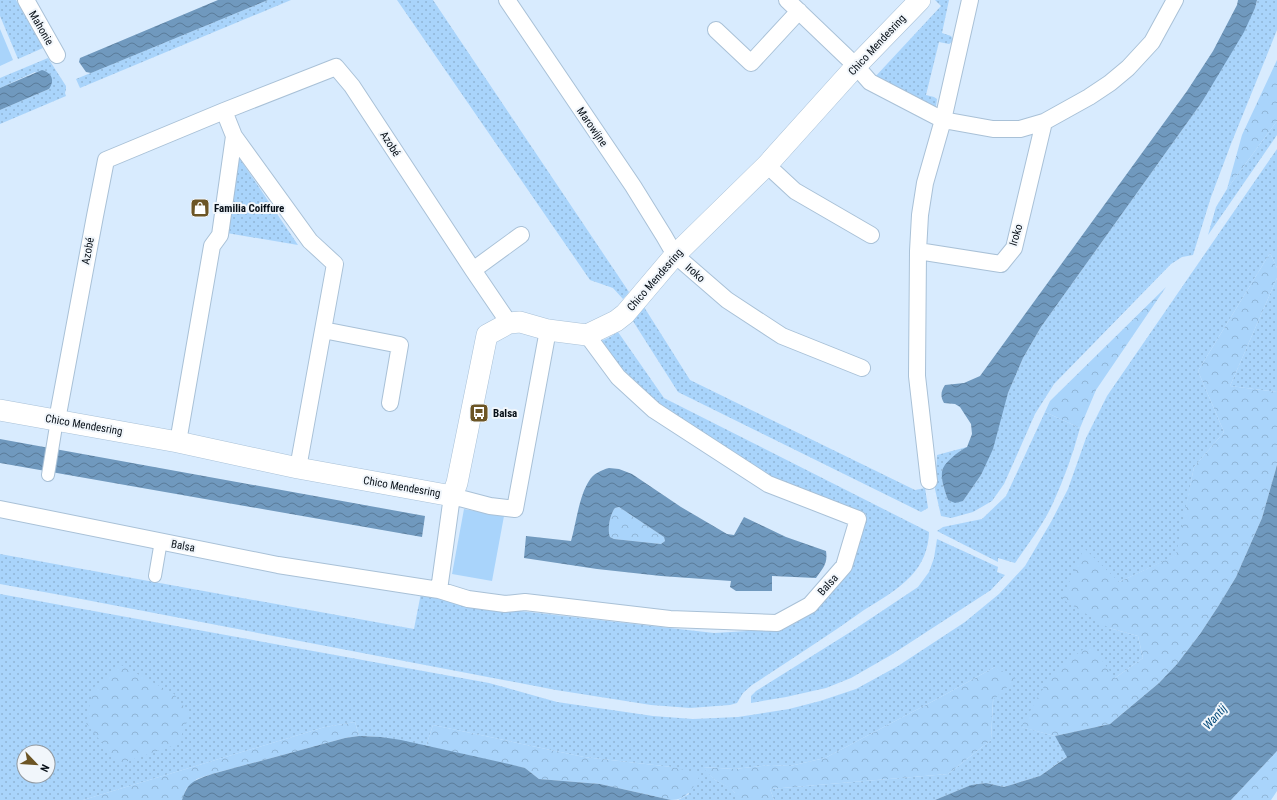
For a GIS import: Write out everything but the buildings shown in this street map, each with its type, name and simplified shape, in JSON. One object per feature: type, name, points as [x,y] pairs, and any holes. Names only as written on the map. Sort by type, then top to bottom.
[{"type":"street","name":"Mahonie","points":[[26,0],[57,55]]},
{"type":"street","name":"Marowijne","points":[[507,0],[633,186],[675,255]]},
{"type":"street","name":"Chico Mendesring","points":[[587,335],[616,321],[625,314],[675,255],[767,165],[856,66],[920,0]]},
{"type":"street","points":[[929,481],[917,376],[918,251],[920,215],[925,182],[943,120],[970,0]]},
{"type":"street","points":[[716,30],[751,63],[793,5],[856,66],[870,82],[943,120],[993,129],[1020,129],[1044,122],[1089,97],[1110,83],[1128,68],[1152,42],[1175,0]]},
{"type":"street","name":"Azobé","points":[[57,420],[106,160],[336,67],[352,86],[509,323]]},
{"type":"street","points":[[224,111],[234,136],[310,241],[335,264],[298,468]]},
{"type":"street","name":"Iroko","points":[[918,251],[1001,264],[1014,248],[1044,122]]},
{"type":"street","points":[[178,442],[212,246],[220,235],[234,136]]},
{"type":"street","points":[[767,165],[795,191],[871,235]]},
{"type":"street","points":[[473,270],[521,235]]},
{"type":"street","name":"Iroko","points":[[675,255],[727,300],[782,336],[862,368]]},
{"type":"street","points":[[509,323],[520,322],[548,330],[587,335]]},
{"type":"street","name":"Chico Mendesring","points":[[0,410],[178,442],[298,468],[452,496],[457,483],[487,335],[509,323]]},
{"type":"street","points":[[323,330],[400,345],[390,403]]},
{"type":"street","points":[[439,590],[452,496],[490,506],[515,509],[548,330]]},
{"type":"street","name":"Balsa","points":[[0,509],[278,565],[439,590],[468,599],[505,604],[525,602],[670,618],[777,623],[810,605],[844,566],[858,519],[768,484],[654,410],[618,377],[587,335]]},
{"type":"street","points":[[48,475],[57,420]]},
{"type":"street","points":[[155,576],[161,541]]},
{"type":"green space","points":[[0,0],[16,0],[43,48],[18,59],[0,16]]},
{"type":"green space","points":[[268,0],[291,0],[80,88],[76,79]]},
{"type":"green space","points":[[397,0],[433,0],[629,292],[623,299],[613,288],[590,280]]},
{"type":"green space","points":[[935,0],[949,0],[942,33],[951,36],[953,39],[949,44],[939,42],[926,95],[937,99],[936,106],[931,108],[874,78],[941,6]]},
{"type":"green space","points":[[1257,0],[1277,0],[1277,30],[1211,197],[1193,255],[1182,257],[1171,264],[1054,384],[1035,414],[1004,484],[992,501],[973,512],[951,518],[941,516],[935,489],[937,455],[967,447],[960,451],[942,470],[943,485],[948,500],[963,501],[981,475],[1008,393],[1023,358],[1041,327],[1202,102],[1255,8]]},
{"type":"green space","points":[[0,29],[13,60],[0,66]]},
{"type":"green space","points":[[48,58],[66,86],[66,96],[0,124],[0,110],[49,89],[35,72],[0,88],[0,78]]},
{"type":"green space","points":[[1277,60],[1277,121],[1227,189],[1242,135]]},
{"type":"green space","points":[[1277,121],[1277,135],[1208,235],[1216,207],[1227,189]]},
{"type":"green space","points":[[1277,149],[1277,268],[1270,253],[1198,371],[1224,432],[1194,467],[1177,555],[1119,582],[1109,628],[1138,636],[1143,658],[1115,678],[1022,727],[1055,736],[1068,756],[1040,776],[1004,787],[986,783],[971,785],[935,800],[774,800],[770,789],[948,774],[991,740],[995,667],[825,758],[790,766],[771,765],[734,769],[703,767],[715,780],[729,787],[735,793],[735,800],[678,800],[689,794],[672,767],[584,757],[433,725],[426,746],[381,737],[359,736],[355,722],[325,727],[83,800],[0,800],[0,594],[489,683],[557,702],[653,716],[693,719],[738,717],[789,709],[820,701],[856,689],[898,666],[965,622],[999,594],[1025,566],[1051,522],[1068,489],[1086,438],[1107,396]]},
{"type":"green space","points":[[238,156],[298,245],[221,232]]},
{"type":"green space","points":[[1270,253],[1277,268],[1277,278],[1230,386],[1277,392],[1277,465],[1262,518],[1236,577],[1200,634],[1177,664],[1159,683],[1110,724],[1055,736],[1021,727],[1051,674],[1090,644],[1115,678],[1143,658],[1138,636],[1109,628],[1062,599],[1084,548],[1119,582],[1176,555],[1194,467],[1224,432],[1198,371]]},
{"type":"green space","points":[[1277,278],[1277,392],[1230,386]]},
{"type":"green space","points":[[1166,287],[1096,390],[1080,428],[1045,412],[1050,401]]},
{"type":"green space","points":[[644,307],[690,380],[915,490],[925,488],[928,508],[921,512],[678,392],[631,318]]},
{"type":"green space","points":[[618,332],[664,398],[929,532],[928,544],[922,561],[915,572],[906,581],[823,639],[752,685],[743,693],[737,703],[730,705],[690,708],[651,705],[556,690],[0,584],[0,554],[414,629],[421,593],[520,611],[714,633],[782,629],[807,616],[822,603],[866,514],[792,487],[738,459],[659,407],[623,373],[599,342]]},
{"type":"green space","points":[[1045,412],[1080,428],[1068,466],[1053,503],[1040,527],[1015,563],[998,558],[998,562],[937,531],[943,527],[982,519],[1006,496]]},
{"type":"green space","points":[[619,507],[664,537],[665,541],[661,544],[614,539],[610,537],[610,518],[615,508]]},
{"type":"green space","points":[[464,509],[504,516],[492,581],[452,574]]},
{"type":"green space","points":[[937,539],[998,567],[997,572],[1005,575],[991,590],[891,655],[851,678],[826,688],[751,703],[751,696],[756,691],[852,631],[918,587],[929,572],[934,558]]},
{"type":"green space","points":[[121,665],[174,694],[190,714],[178,744],[119,764],[86,723],[93,688]]},
{"type":"green space","points":[[995,667],[1016,679],[993,700],[991,740],[948,774],[770,789],[774,800],[735,800],[735,793],[728,787],[715,780],[702,767],[734,769],[771,765],[790,766],[825,758]]},
{"type":"green space","points":[[355,722],[359,736],[345,738],[197,779],[186,789],[182,800],[83,800],[325,727]]},
{"type":"green space","points":[[433,725],[584,757],[672,767],[701,774],[686,795],[682,798],[671,800],[600,784],[539,779],[525,768],[426,746]]},
{"type":"green space","points":[[1277,751],[1277,791],[1271,800],[1231,800]]},
{"type":"water","points":[[218,0],[268,0],[91,73],[86,72],[79,62],[80,58]]},
{"type":"water","points":[[1238,0],[1257,0],[1244,32],[1202,102],[1041,327],[1023,358],[1008,393],[993,449],[981,475],[963,501],[955,503],[948,500],[942,479],[943,469],[952,458],[967,447],[972,434],[971,424],[960,407],[955,404],[944,403],[942,391],[945,385],[964,383],[980,376],[1187,91],[1213,51],[1237,5]]},
{"type":"water","points":[[42,70],[52,77],[52,83],[49,89],[0,110],[0,88]]},
{"type":"water","points":[[0,439],[425,516],[422,537],[0,463]]},
{"type":"water","name":"Wantij","points":[[1277,465],[1277,751],[1231,800],[935,800],[971,785],[986,783],[1004,787],[1040,776],[1067,757],[1055,736],[1110,724],[1159,683],[1177,664],[1200,634],[1236,577],[1262,518]]},
{"type":"water","points":[[606,469],[619,469],[632,474],[681,507],[727,534],[734,535],[744,517],[786,537],[826,551],[824,566],[816,578],[772,576],[772,591],[736,591],[730,587],[731,581],[661,576],[597,569],[524,558],[526,536],[571,541],[580,502],[586,487],[593,476]],"holes":[[[619,507],[664,537],[665,541],[661,544],[614,539],[610,537],[609,534],[610,518],[615,508]]]},
{"type":"water","points":[[359,736],[401,740],[509,764],[525,768],[539,779],[600,784],[671,800],[182,800],[192,782],[212,774],[345,738]]},
{"type":"place","name":"Familia Coiffure","points":[[200,208]]},
{"type":"place","name":"Balsa","points":[[479,413]]}]
